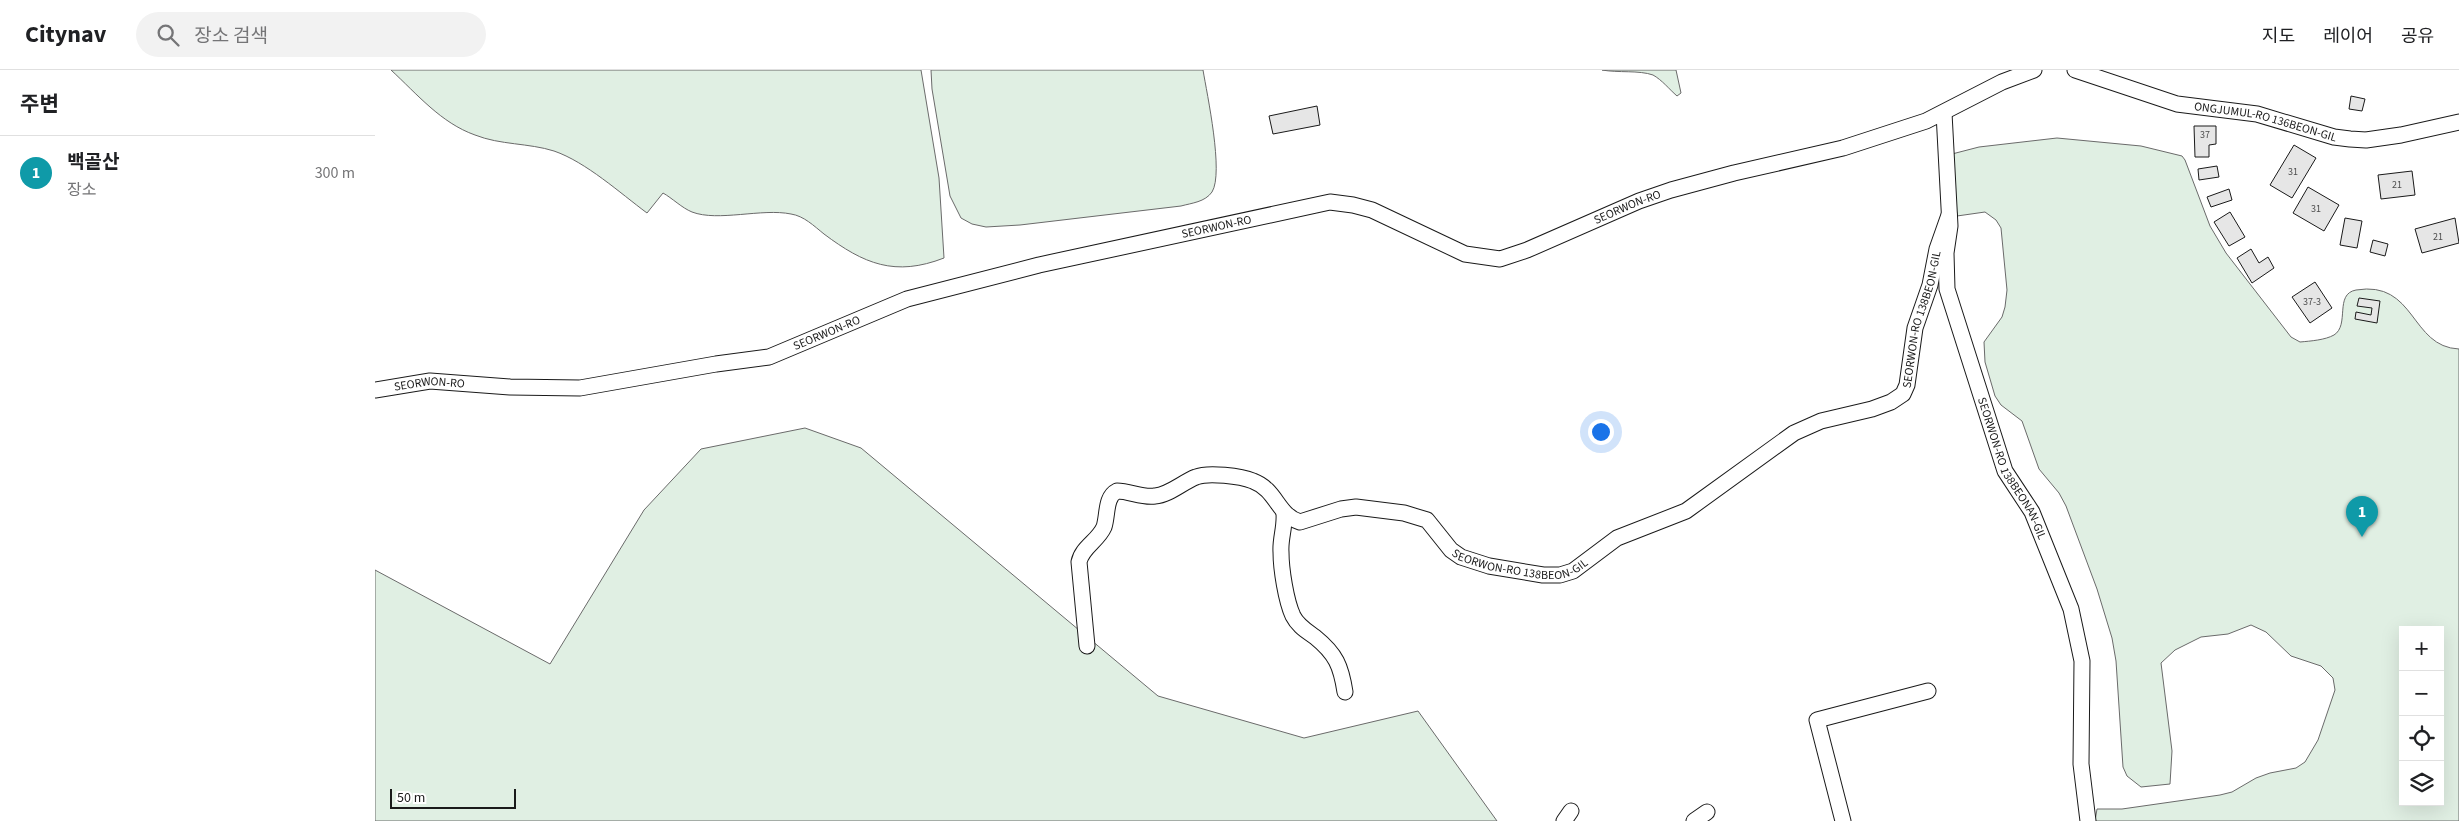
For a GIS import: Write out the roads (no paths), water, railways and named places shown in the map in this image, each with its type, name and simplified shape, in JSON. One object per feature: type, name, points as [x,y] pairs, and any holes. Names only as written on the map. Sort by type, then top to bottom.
[{"type":"street","name":"SEORWON-RO","points":[[375,390],[430,381],[509,387],[580,388],[716,364],[769,357],[907,299],[1039,266],[1330,202],[1372,210],[1465,254],[1500,259],[1513,256],[1639,201],[1671,190],[1734,173],[1843,148],[1944,113],[2002,82],[2033,70]]},
{"type":"street","name":"ONGJUMUL-RO 136BEON-GIL","points":[[2075,70],[2177,104],[2257,114],[2334,137],[2366,140],[2401,135],[2459,122]]},
{"type":"street","name":"SEORWON-RO 138BEONAN-GIL","points":[[1944,113],[1949,215],[1946,252],[1947,289],[2005,471],[2032,512],[2071,608],[2082,661],[2081,764],[2088,821]]},
{"type":"street","name":"SEORWON-RO 138BEON-GIL","points":[[1284,514],[1300,522],[1341,509],[1356,507],[1417,515],[1427,520],[1451,550],[1461,557],[1489,566],[1543,575],[1560,575],[1573,571],[1617,538],[1686,511],[1794,432],[1821,421],[1872,409],[1891,402],[1903,394],[1907,386],[1915,328],[1930,285],[1937,249],[1949,215]]},
{"type":"street","points":[[1087,646],[1080,556],[1103,529],[1109,500],[1114,492],[1123,491],[1153,497],[1196,477],[1224,476],[1251,480],[1261,485],[1273,495],[1284,514],[1285,527],[1281,552],[1293,616],[1301,627],[1335,657],[1341,668],[1345,692]]},
{"type":"street","points":[[1843,821],[1817,720],[1927,690]]},
{"type":"street","points":[[1694,821],[1707,812]]},
{"type":"place","name":"백골산","points":[[2362,537]]}]
